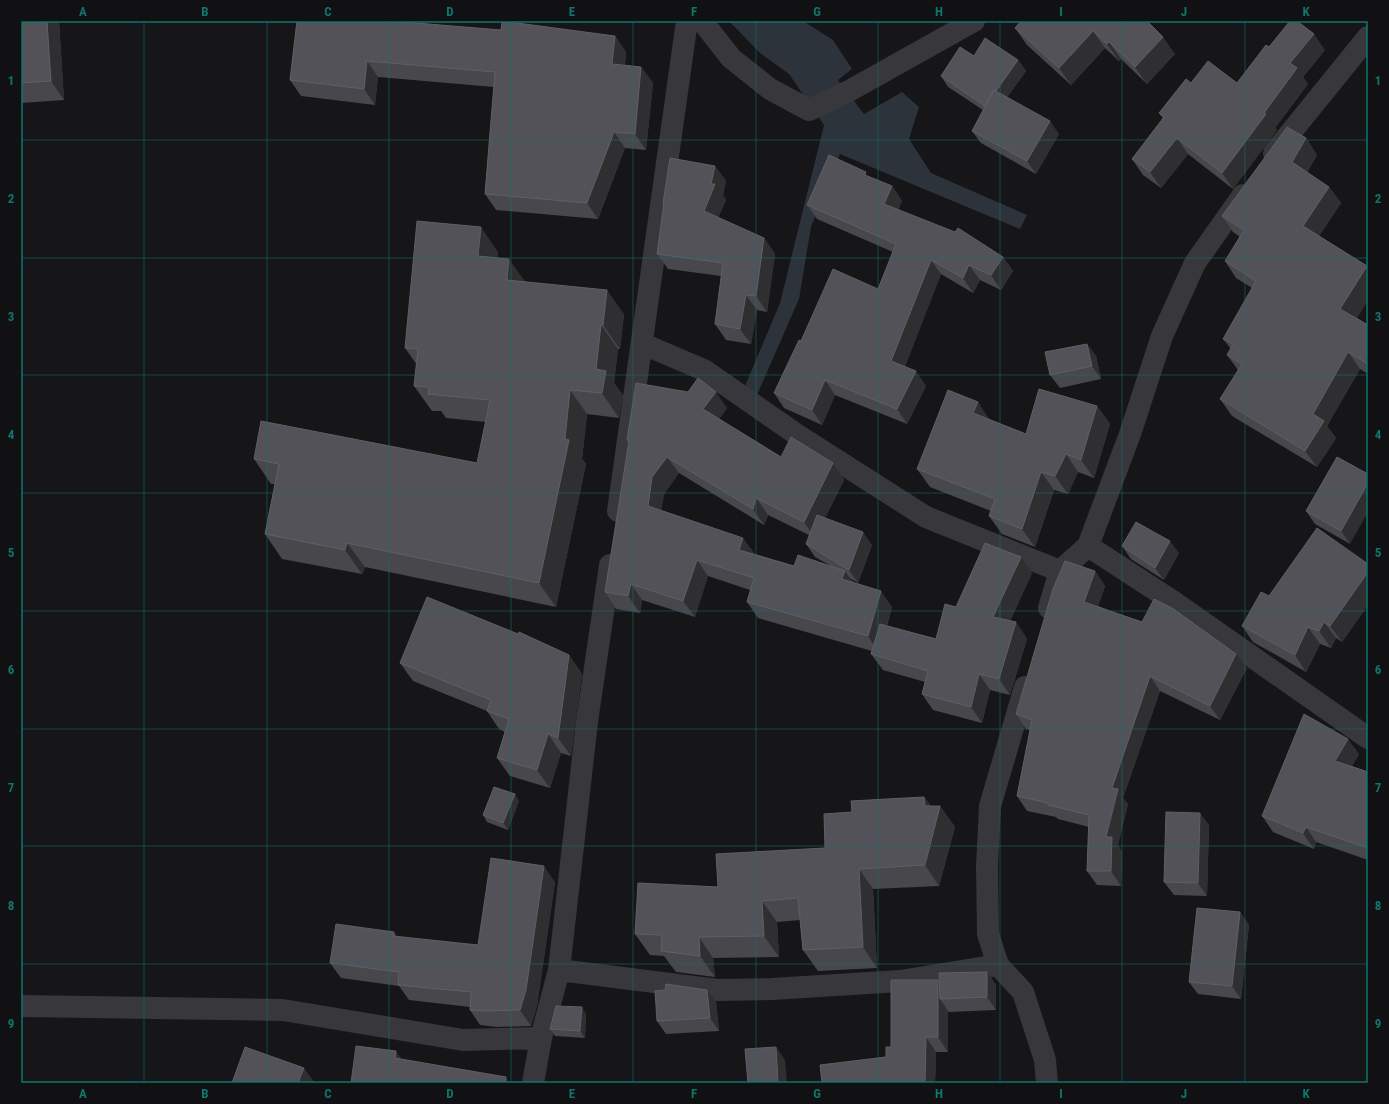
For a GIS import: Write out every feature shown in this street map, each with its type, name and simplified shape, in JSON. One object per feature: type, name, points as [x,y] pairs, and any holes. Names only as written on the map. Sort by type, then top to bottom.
[{"type":"street","points":[[533,1083],[541,1038],[559,970],[588,722],[643,344],[687,21]]},
{"type":"street","points":[[702,21],[731,58],[770,89],[809,110],[848,91],[974,21]]},
{"type":"street","points":[[1044,624],[1060,571],[1088,546],[1130,434],[1162,336],[1195,262],[1260,173],[1368,36]]},
{"type":"street","points":[[643,344],[704,370],[799,436],[926,517],[1060,571]]},
{"type":"street","points":[[1088,546],[1174,602],[1368,738]]},
{"type":"street","points":[[1030,669],[990,806],[987,866],[988,934],[998,965],[1023,992],[1046,1060],[1046,1083]]},
{"type":"street","points":[[559,970],[718,990],[772,989],[900,981],[998,965]]},
{"type":"street","points":[[21,1006],[283,1010],[463,1040],[541,1038]]},
{"type":"shaded area","points":[[729,21],[803,21],[833,40],[852,69],[838,80],[864,114],[902,92],[919,107],[909,139],[931,173],[1027,215],[1020,229],[840,154],[811,227],[799,299],[757,395],[745,386],[780,303],[824,125],[789,74],[760,53]]},
{"type":"building","points":[[21,21],[47,21],[51,81],[21,83]]},
{"type":"building","points":[[297,21],[392,21],[501,30],[502,21],[615,36],[612,64],[641,67],[635,134],[614,132],[587,203],[485,194],[495,72],[367,61],[364,89],[290,80]]},
{"type":"building","points":[[1021,21],[1147,21],[1163,37],[1135,67],[1109,42],[1107,44],[1093,31],[1059,68],[1015,28]]},
{"type":"building","points":[[1290,21],[1297,21],[1314,34],[1290,63],[1297,68],[1264,113],[1266,114],[1222,173],[1177,138],[1150,172],[1132,159],[1164,117],[1159,113],[1186,79],[1191,83],[1208,61],[1237,83],[1266,45],[1269,47]]},
{"type":"building","points":[[985,38],[1018,60],[996,91],[994,90],[985,106],[941,76],[960,47],[974,56]]},
{"type":"building","points":[[994,90],[1050,121],[1027,161],[972,131]]},
{"type":"building","points":[[1287,127],[1306,138],[1292,162],[1329,187],[1303,226],[1367,266],[1340,309],[1368,325],[1368,364],[1348,352],[1313,414],[1324,421],[1305,451],[1220,399],[1242,364],[1227,355],[1233,344],[1223,339],[1256,281],[1225,261],[1244,230],[1222,216]]},
{"type":"building","points":[[829,155],[866,172],[865,175],[892,186],[884,204],[955,232],[958,228],[1003,257],[991,275],[969,265],[963,278],[931,260],[891,361],[916,371],[897,409],[825,380],[812,410],[774,393],[799,340],[801,341],[833,269],[878,289],[896,244],[807,205]]},
{"type":"building","points":[[670,158],[715,166],[711,184],[715,184],[704,211],[764,238],[756,296],[746,295],[740,329],[715,324],[723,263],[657,254]]},
{"type":"building","points":[[417,221],[481,227],[478,256],[509,259],[507,280],[607,290],[596,369],[606,371],[602,393],[570,390],[565,439],[569,440],[539,583],[347,543],[345,550],[265,534],[279,464],[254,459],[261,421],[477,463],[490,400],[428,394],[429,387],[414,386],[418,349],[405,348]]},
{"type":"building","points":[[1087,344],[1092,366],[1050,375],[1045,352]]},
{"type":"building","points":[[698,378],[716,392],[703,409],[781,457],[791,437],[833,463],[804,522],[756,498],[753,509],[667,457],[652,477],[648,506],[743,538],[739,550],[794,566],[798,555],[845,571],[842,579],[881,591],[868,636],[747,602],[754,578],[697,560],[683,601],[631,584],[628,596],[605,592],[629,441],[627,440],[636,383],[688,392]]},
{"type":"building","points":[[1039,389],[1097,406],[1081,460],[1066,454],[1055,476],[1041,472],[1022,529],[989,516],[995,499],[917,469],[948,390],[978,402],[973,413],[1026,434]]},
{"type":"building","points":[[1337,457],[1368,474],[1368,483],[1341,531],[1306,511]]},
{"type":"building","points":[[817,515],[863,532],[849,570],[806,544]]},
{"type":"building","points":[[1136,522],[1170,541],[1155,568],[1122,546]]},
{"type":"building","points":[[1317,528],[1368,564],[1368,572],[1330,626],[1324,622],[1319,631],[1308,627],[1295,655],[1242,626],[1261,592],[1269,596]]},
{"type":"building","points":[[985,543],[1021,557],[993,617],[1016,622],[999,679],[979,674],[971,707],[922,694],[928,671],[871,654],[880,624],[936,639],[945,604],[956,607]]},
{"type":"building","points":[[1065,561],[1095,571],[1084,602],[1142,622],[1154,599],[1172,608],[1236,654],[1210,706],[1150,676],[1112,788],[1118,789],[1106,837],[1112,837],[1111,871],[1087,871],[1089,815],[1017,796],[1032,720],[1016,714],[1053,589]]},
{"type":"building","points":[[427,597],[518,634],[519,632],[569,655],[558,738],[548,734],[537,770],[497,758],[509,719],[487,711],[491,700],[400,663]]},
{"type":"building","points":[[1304,714],[1348,739],[1335,761],[1368,772],[1368,848],[1306,827],[1303,833],[1262,816]]},
{"type":"building","points":[[494,787],[515,794],[503,823],[483,815]]},
{"type":"building","points":[[924,797],[925,806],[940,806],[925,865],[859,869],[863,947],[803,950],[798,898],[762,901],[764,936],[699,937],[700,956],[661,951],[662,935],[635,934],[638,883],[718,887],[716,854],[825,848],[824,814],[852,812],[851,801]]},
{"type":"building","points":[[1166,812],[1200,813],[1198,883],[1164,882]]},
{"type":"building","points":[[491,858],[544,866],[526,990],[520,1010],[470,1010],[471,992],[398,985],[399,972],[330,963],[336,924],[394,932],[393,936],[478,945]]},
{"type":"building","points":[[1197,908],[1240,912],[1232,986],[1189,982]]},
{"type":"building","points":[[987,972],[987,997],[940,999],[939,973]]},
{"type":"building","points":[[891,980],[938,980],[938,1037],[926,1037],[925,1083],[822,1083],[820,1065],[886,1057],[886,1047],[891,1047]]},
{"type":"building","points":[[666,984],[707,990],[710,1018],[657,1021],[655,991],[665,990]]},
{"type":"building","points":[[556,1006],[582,1007],[580,1031],[550,1029]]},
{"type":"building","points":[[356,1046],[396,1051],[395,1058],[506,1077],[505,1083],[351,1083]]},
{"type":"building","points":[[245,1047],[304,1068],[298,1083],[232,1083]]},
{"type":"building","points":[[776,1047],[778,1083],[748,1083],[745,1049]]}]
